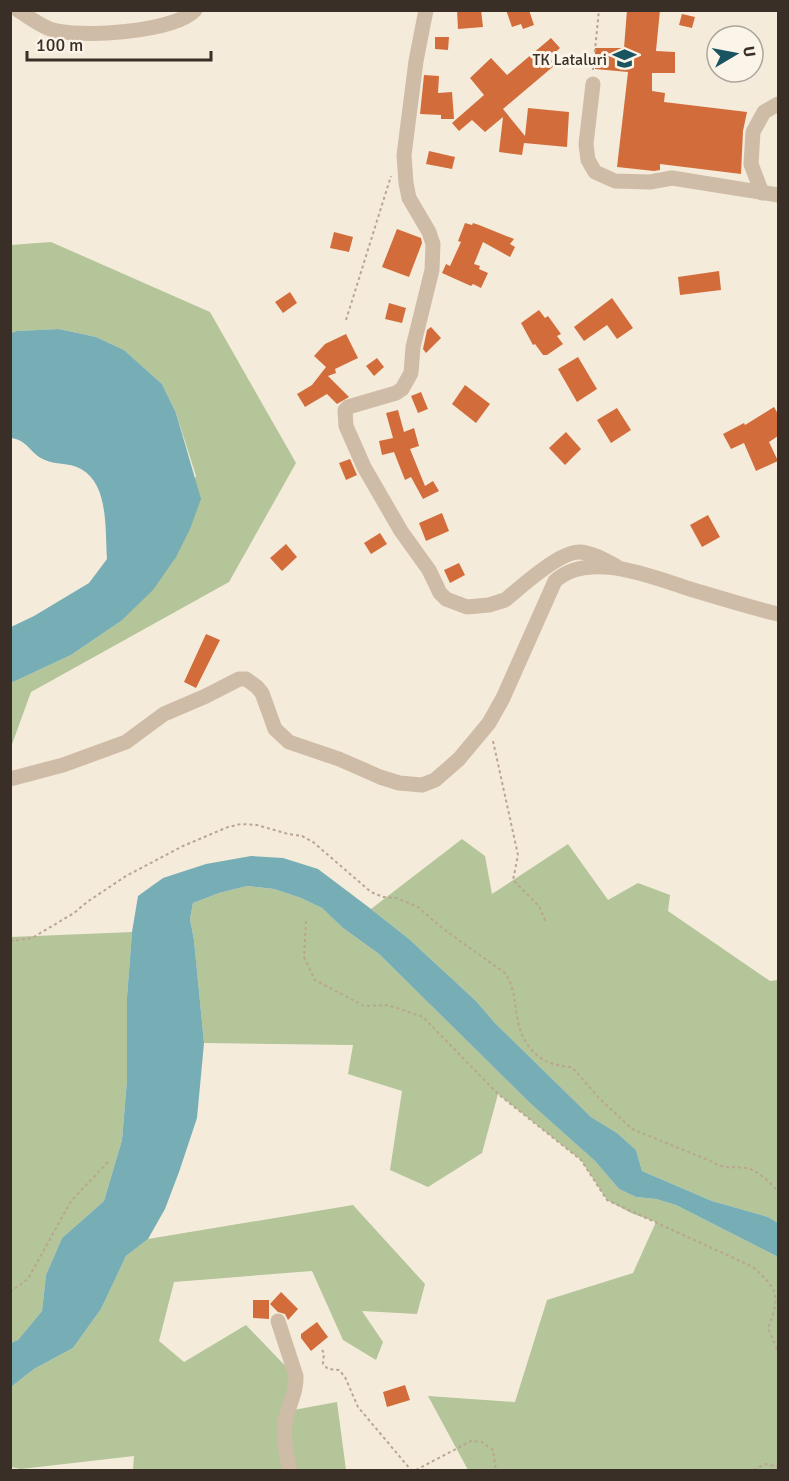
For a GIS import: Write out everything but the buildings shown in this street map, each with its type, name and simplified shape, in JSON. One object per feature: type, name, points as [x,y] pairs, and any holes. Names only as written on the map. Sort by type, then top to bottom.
[{"type":"street","points":[[18,10],[53,30],[101,33],[118,33],[178,22],[188,18],[195,10]]},
{"type":"street","points":[[426,10],[416,61],[404,154],[409,198],[429,232],[433,244],[432,270],[418,323],[411,373],[407,382],[396,393],[348,407],[344,415],[346,426],[364,467],[401,531],[429,570],[440,594],[446,599],[467,606],[497,603],[557,560],[572,552],[596,556],[621,569]]},
{"type":"street","points":[[593,84],[586,144],[588,160],[595,172],[615,181],[650,182],[672,178],[778,195]]},
{"type":"street","points":[[762,193],[752,164],[753,132],[764,112],[778,104]]},
{"type":"street","points":[[10,778],[81,759],[126,742],[164,714],[239,679],[246,679],[261,693],[273,725],[284,739],[298,747],[333,757],[380,777],[408,785],[422,785],[442,775],[459,759],[489,723],[503,698],[555,581],[562,575],[580,568],[621,569],[778,614]]},
{"type":"street","points":[[278,1321],[296,1376],[296,1385],[285,1422],[290,1470]]},
{"type":"path","points":[[593,84],[599,10]]},
{"type":"path","points":[[346,320],[392,173]]},
{"type":"path","points":[[489,723],[518,855],[513,880],[539,906],[546,922]]},
{"type":"path","points":[[10,941],[32,938],[74,913],[126,876],[212,833],[241,824],[256,825],[302,836],[314,842],[371,892],[382,897],[397,898],[418,907],[441,928],[505,972],[511,981],[518,1028],[523,1039],[544,1061],[554,1065],[572,1067],[600,1100],[632,1129],[713,1162],[720,1167],[748,1169],[757,1173],[778,1191]]},
{"type":"path","points":[[306,921],[304,957],[315,980],[364,1006],[388,1005],[423,1017],[498,1094],[581,1160],[607,1200],[753,1267],[772,1285],[777,1306],[768,1328],[778,1351]]},
{"type":"path","points":[[10,1292],[28,1279],[71,1201],[109,1161]]},
{"type":"path","points":[[322,1350],[323,1364],[328,1369],[339,1370],[345,1377],[358,1407],[411,1470]]},
{"type":"path","points":[[416,1470],[471,1441],[482,1442],[494,1450],[496,1470]]},
{"type":"path","points":[[754,1470],[765,1464],[778,1467]]},
{"type":"green space","points":[[51,242],[210,312],[296,463],[229,582],[31,692],[11,747],[11,683],[71,655],[121,621],[196,476],[176,413],[162,384],[124,350],[96,337],[59,329],[11,333],[11,245]]},
{"type":"green space","points":[[462,839],[485,856],[492,894],[568,844],[608,900],[638,883],[670,895],[668,911],[770,981],[778,980],[778,1223],[768,1217],[712,1201],[642,1171],[636,1150],[617,1133],[591,1117],[495,1023],[476,1001],[409,939],[371,909]]},
{"type":"green space","points":[[247,886],[274,889],[322,908],[343,928],[379,954],[530,1103],[595,1161],[619,1189],[636,1197],[656,1199],[676,1205],[778,1257],[778,1470],[468,1470],[428,1396],[515,1402],[547,1300],[633,1273],[656,1222],[631,1213],[607,1200],[581,1160],[498,1094],[482,1153],[428,1187],[390,1170],[402,1091],[348,1074],[353,1045],[204,1043],[190,919],[193,903]]},
{"type":"green space","points":[[132,932],[127,997],[127,1080],[122,1140],[104,1201],[62,1238],[46,1275],[42,1311],[18,1340],[11,1343],[11,937]]},
{"type":"green space","points":[[353,1205],[425,1284],[417,1314],[362,1311],[383,1342],[376,1360],[343,1340],[312,1271],[174,1282],[159,1341],[184,1362],[246,1325],[294,1375],[288,1411],[337,1402],[346,1470],[133,1470],[134,1456],[21,1469],[11,1467],[11,1387],[34,1369],[73,1348],[101,1309],[126,1256],[148,1239]]},
{"type":"water","points":[[59,329],[96,337],[124,350],[162,384],[176,413],[201,499],[176,557],[153,590],[121,621],[71,655],[11,683],[11,627],[89,583],[107,559],[104,509],[97,485],[90,476],[76,467],[45,460],[21,441],[11,438],[11,333]]},
{"type":"water","points":[[251,856],[283,858],[318,869],[371,909],[409,939],[476,1001],[495,1023],[591,1117],[617,1133],[636,1150],[642,1171],[712,1201],[768,1217],[778,1223],[778,1257],[676,1205],[656,1199],[636,1197],[619,1189],[595,1161],[530,1103],[379,954],[343,928],[322,908],[274,889],[247,886],[193,903],[190,919],[204,1043],[197,1118],[165,1209],[148,1239],[126,1256],[101,1309],[73,1348],[34,1369],[11,1387],[11,1343],[18,1340],[42,1311],[46,1275],[62,1238],[104,1201],[122,1140],[127,1080],[127,997],[132,932],[138,896],[163,878],[206,864]]},
{"type":"place","name":"TK Lataluri","points":[[625,59]]}]
